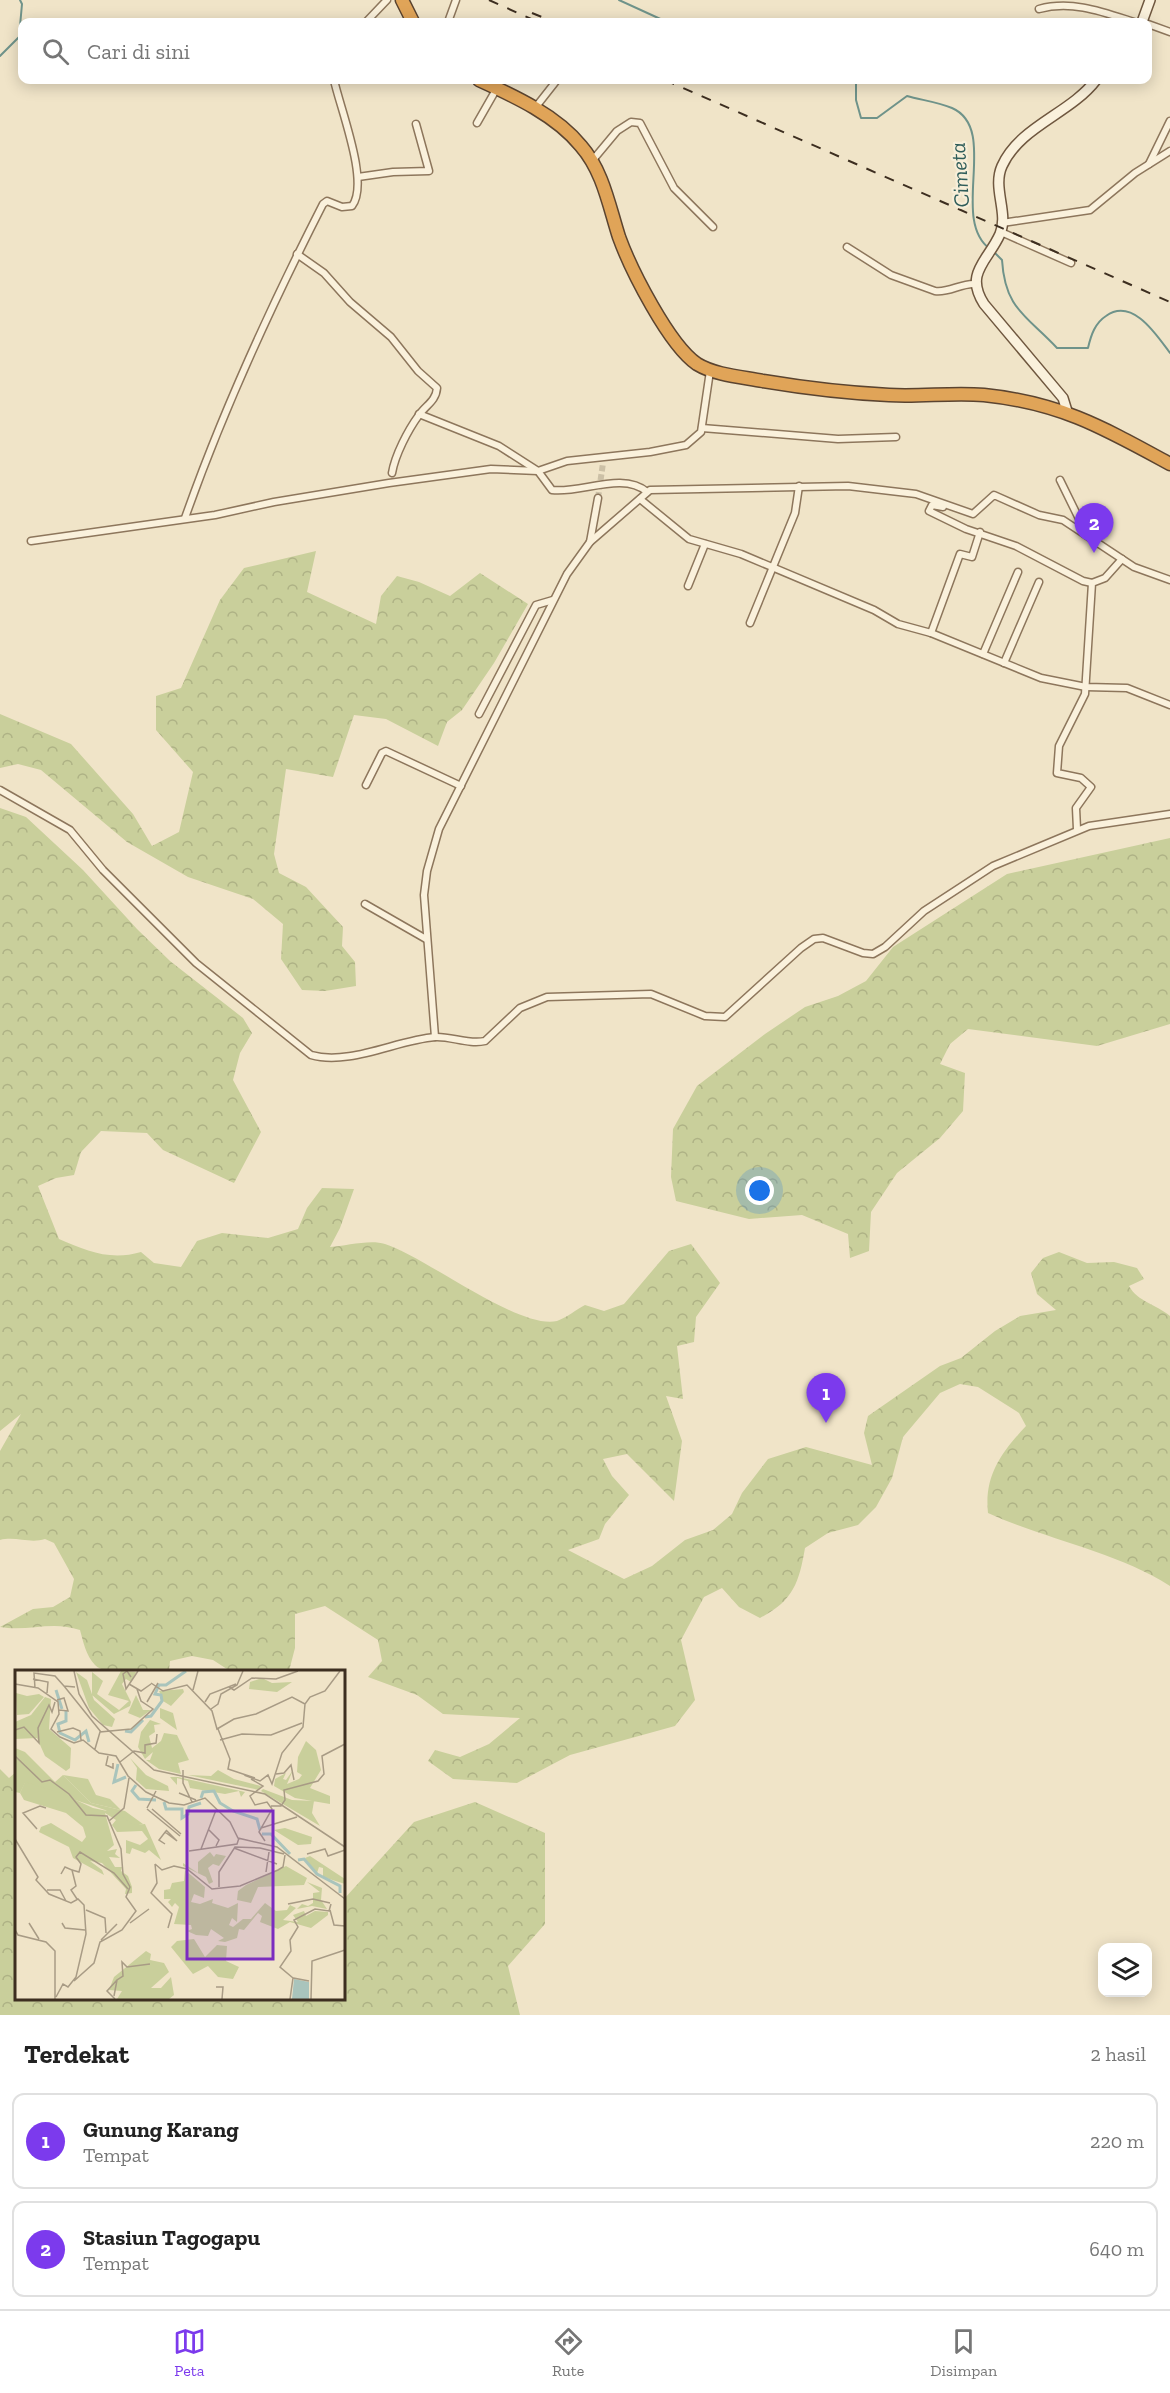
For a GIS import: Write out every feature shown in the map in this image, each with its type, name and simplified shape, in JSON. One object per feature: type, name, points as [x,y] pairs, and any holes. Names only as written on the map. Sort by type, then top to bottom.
[{"type":"highway","points":[[402,0],[411,18]]},
{"type":"highway","points":[[491,84],[535,109],[573,137],[592,161],[620,239],[644,290],[680,347],[699,365],[734,376],[809,388],[890,395],[983,395],[1067,411],[1095,422],[1170,464]]},
{"type":"street","points":[[370,18],[387,0]]},
{"type":"street","points":[[449,18],[456,0]]},
{"type":"street","points":[[1145,18],[1150,0]]},
{"type":"street","points":[[1039,9],[1049,6],[1083,6],[1121,18]]},
{"type":"street","points":[[1152,26],[1170,32]]},
{"type":"street","points":[[185,518],[211,444],[297,254],[324,202],[342,207],[354,204],[358,177],[335,84]]},
{"type":"street","points":[[477,123],[487,84]]},
{"type":"street","points":[[535,109],[554,84]]},
{"type":"street","points":[[1067,411],[1058,392],[984,304],[975,284],[981,265],[992,248],[1001,227],[999,177],[1010,153],[1024,139],[1077,99],[1092,84]]},
{"type":"street","points":[[1149,165],[1170,121]]},
{"type":"street","points":[[592,161],[617,131],[631,122],[640,123],[674,188],[713,227]]},
{"type":"street","points":[[358,177],[393,172],[429,171],[416,124]]},
{"type":"street","points":[[1001,227],[1090,210],[1149,165],[1170,152]]},
{"type":"street","points":[[1001,227],[1071,263]]},
{"type":"street","points":[[847,247],[891,275],[935,291],[942,292],[966,283],[975,284]]},
{"type":"street","points":[[297,254],[324,273],[350,302],[391,337],[418,371],[437,388],[431,403],[419,414],[395,459],[392,473]]},
{"type":"street","points":[[31,541],[215,515],[347,489],[491,469],[538,471],[567,461],[603,460],[686,445],[697,437],[702,428],[710,369]]},
{"type":"street","points":[[419,414],[499,446],[538,471],[549,489],[572,491],[614,484],[634,486],[647,492]]},
{"type":"street","points":[[702,428],[802,437],[896,437]]},
{"type":"street","points":[[1060,480],[1087,536]]},
{"type":"street","points":[[750,623],[795,513],[799,486]]},
{"type":"street","points":[[435,1037],[424,895],[427,871],[440,829],[553,600],[590,542],[612,520],[653,488],[848,486],[916,494],[967,513],[976,512],[991,495],[994,495],[1039,515],[1063,520],[1134,567],[1170,580]]},
{"type":"street","points":[[590,542],[598,498]]},
{"type":"street","points":[[640,499],[682,535],[727,549],[874,610],[898,624],[931,633],[1041,678],[1086,687],[1127,688],[1170,705]]},
{"type":"street","points":[[959,510],[933,505],[929,511],[966,528],[1016,546],[1083,581],[1092,583],[1105,578],[1122,559]]},
{"type":"street","points":[[931,633],[960,554],[972,557],[980,532]]},
{"type":"street","points":[[688,585],[705,544]]},
{"type":"street","points":[[983,654],[1018,572]]},
{"type":"street","points":[[1004,663],[1039,582]]},
{"type":"street","points":[[1077,829],[1076,808],[1091,787],[1081,778],[1058,773],[1056,765],[1059,746],[1082,704],[1086,687],[1088,610],[1092,583]]},
{"type":"street","points":[[479,714],[536,605],[553,600]]},
{"type":"street","points":[[366,785],[382,753],[386,751],[461,786]]},
{"type":"street","points":[[0,790],[70,830],[103,870],[196,963],[311,1055],[336,1057],[435,1037],[485,1041],[520,1008],[540,998],[558,996],[651,994],[705,1016],[730,1016],[808,943],[819,938],[827,939],[863,953],[873,954],[885,947],[924,911],[993,866],[1077,829],[1107,821],[1170,814]]},
{"type":"street","points":[[365,904],[426,939]]},
{"type":"green space","points":[[316,551],[307,592],[376,624],[381,596],[397,576],[419,582],[450,596],[480,573],[528,604],[494,663],[462,710],[447,722],[438,746],[386,719],[354,715],[333,777],[286,769],[274,854],[279,873],[306,887],[343,927],[342,946],[355,962],[356,986],[325,991],[302,990],[281,959],[283,924],[253,899],[188,877],[127,842],[41,770],[18,764],[0,768],[0,714],[71,744],[133,814],[152,846],[179,832],[193,772],[156,730],[156,696],[181,688],[220,600],[244,568]]},
{"type":"green space","points":[[0,808],[26,817],[83,870],[170,961],[243,1018],[252,1033],[240,1053],[233,1080],[261,1132],[234,1183],[163,1150],[147,1133],[101,1131],[81,1152],[74,1175],[56,1178],[38,1186],[59,1239],[89,1251],[109,1255],[130,1255],[141,1252],[154,1263],[181,1267],[197,1241],[222,1233],[268,1238],[298,1229],[307,1208],[322,1188],[354,1189],[340,1228],[330,1247],[365,1242],[385,1244],[403,1251],[497,1304],[540,1321],[557,1321],[585,1305],[604,1311],[624,1304],[669,1251],[691,1244],[720,1283],[696,1317],[694,1342],[677,1346],[683,1399],[666,1396],[682,1441],[674,1501],[627,1454],[603,1459],[612,1476],[629,1495],[605,1524],[599,1539],[568,1550],[624,1579],[652,1566],[685,1540],[713,1530],[732,1514],[742,1493],[768,1459],[806,1447],[872,1465],[864,1433],[868,1416],[940,1366],[961,1358],[995,1331],[1020,1316],[1056,1310],[1037,1294],[1031,1273],[1043,1258],[1059,1252],[1087,1263],[1114,1262],[1137,1268],[1144,1279],[1129,1286],[1137,1296],[1170,1316],[1170,1586],[1127,1564],[988,1513],[989,1487],[996,1465],[1009,1445],[1026,1426],[1019,1413],[978,1387],[960,1384],[940,1393],[903,1437],[892,1478],[876,1507],[858,1525],[828,1533],[805,1548],[797,1581],[793,1590],[780,1605],[760,1618],[739,1607],[722,1588],[704,1597],[681,1640],[695,1700],[675,1726],[570,1755],[517,1783],[453,1779],[428,1761],[435,1750],[460,1757],[489,1744],[520,1718],[443,1714],[417,1695],[368,1677],[382,1661],[378,1640],[325,1606],[295,1614],[295,1648],[289,1670],[228,1670],[213,1660],[192,1656],[170,1661],[169,1670],[105,1670],[95,1665],[89,1657],[80,1630],[59,1626],[0,1627],[33,1609],[53,1607],[70,1597],[74,1579],[54,1543],[45,1539],[0,1540],[0,1451],[21,1414],[0,1431]]},
{"type":"green space","points":[[1170,838],[1170,1024],[1097,1046],[968,1029],[950,1044],[940,1064],[965,1073],[963,1111],[940,1138],[897,1173],[871,1212],[869,1251],[850,1258],[848,1234],[802,1215],[749,1219],[676,1201],[671,1177],[673,1129],[697,1086],[765,1034],[805,1007],[838,996],[866,981],[893,947],[1007,874]]},
{"type":"green space","points":[[0,1769],[9,1778],[15,1773],[15,2000],[345,2000],[345,1898],[414,1822],[475,1802],[545,1833],[545,1924],[508,1966],[520,2015],[0,2015]]},
{"type":"waterway","name":"Cimeta","points":[[20,0],[22,4],[21,18]]},
{"type":"waterway","name":"Cimeta","points":[[619,0],[658,18]]},
{"type":"waterway","name":"Cimeta","points":[[0,56],[18,38]]},
{"type":"waterway","name":"Cimeta","points":[[856,84],[856,100],[861,118],[877,118],[907,96],[952,108],[966,119],[972,135],[974,154],[974,217],[979,235],[990,249]]},
{"type":"waterway","name":"Cimeta","points":[[994,252],[1002,260],[1004,276],[1013,301],[1027,319],[1057,348],[1088,348],[1099,322],[1116,311],[1125,311],[1142,320],[1170,353]]},
{"type":"tunnel","points":[[598,498],[603,463]]},
{"type":"railway","points":[[489,0],[529,18]]},
{"type":"railway","points":[[532,13],[544,18]]},
{"type":"railway","points":[[674,84],[1170,302]]},
{"type":"place","name":"Stasiun Tagogapu","points":[[1094,553]]},
{"type":"place","name":"Gunung Karang","points":[[826,1423]]}]
